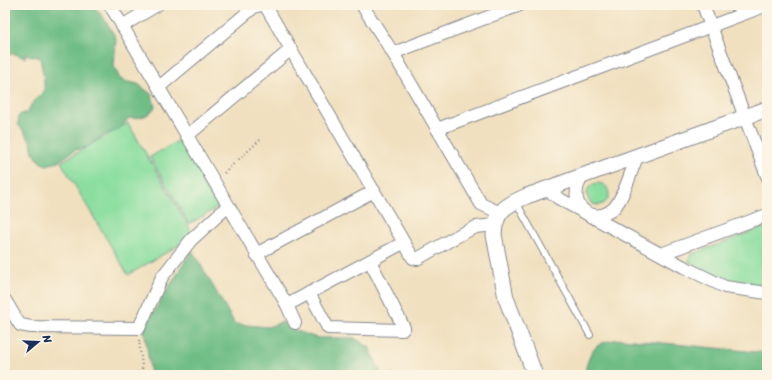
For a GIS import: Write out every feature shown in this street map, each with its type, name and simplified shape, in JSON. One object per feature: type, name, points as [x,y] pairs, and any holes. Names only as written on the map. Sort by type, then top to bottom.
[{"type":"street","points":[[110,5],[287,305],[295,324]]},
{"type":"street","points":[[122,26],[157,5]]},
{"type":"street","points":[[159,87],[254,7],[261,5]]},
{"type":"street","points":[[265,5],[290,50],[374,190],[403,243],[413,258],[417,259],[460,234],[497,219],[516,201],[767,109]]},
{"type":"street","points":[[362,5],[393,53],[481,204],[497,219],[497,253],[506,298],[535,375]]},
{"type":"street","points":[[393,53],[520,5]]},
{"type":"street","points":[[703,5],[767,176]]},
{"type":"street","points":[[437,128],[767,5]]},
{"type":"street","points":[[187,136],[290,50]]},
{"type":"street","points":[[608,225],[637,157]]},
{"type":"street","points":[[583,176],[576,190],[576,198],[579,206],[585,212],[602,214],[610,211],[618,203]]},
{"type":"street","points":[[547,189],[558,198],[725,287],[767,292]]},
{"type":"street","points":[[256,254],[374,190]]},
{"type":"street","points":[[5,300],[20,325],[31,327],[139,328],[162,277],[191,240],[228,206]]},
{"type":"street","points":[[661,254],[767,215]]},
{"type":"street","points":[[287,305],[403,243]]},
{"type":"street","points":[[309,293],[328,328],[402,330],[404,328],[394,305],[370,261]]},
{"type":"lane","points":[[516,201],[590,335]]},
{"type":"path","points":[[214,182],[262,138]]},
{"type":"path","points":[[139,328],[143,375]]},
{"type":"green space","points":[[5,5],[93,5],[104,18],[116,38],[114,67],[120,79],[138,84],[152,95],[155,107],[150,113],[144,116],[129,118],[118,130],[104,135],[87,147],[75,150],[58,162],[47,165],[41,163],[33,152],[31,142],[18,124],[19,115],[28,112],[32,103],[44,91],[44,79],[40,58],[25,54],[25,58],[15,54],[5,54]]},
{"type":"green space","points":[[128,123],[192,232],[179,245],[128,275],[61,162]]},
{"type":"green space","points":[[181,139],[220,206],[189,224],[150,157]]},
{"type":"green space","points":[[598,183],[606,186],[609,194],[606,202],[598,205],[590,202],[587,194],[590,186]]},
{"type":"green space","points":[[767,226],[767,288],[729,283],[689,262],[690,255]]},
{"type":"green space","points":[[192,250],[235,324],[268,327],[282,322],[294,330],[317,338],[354,338],[369,347],[382,375],[151,375],[144,328]]},
{"type":"green space","points":[[622,339],[767,353],[767,375],[584,375],[591,353],[595,348],[605,342]]}]
